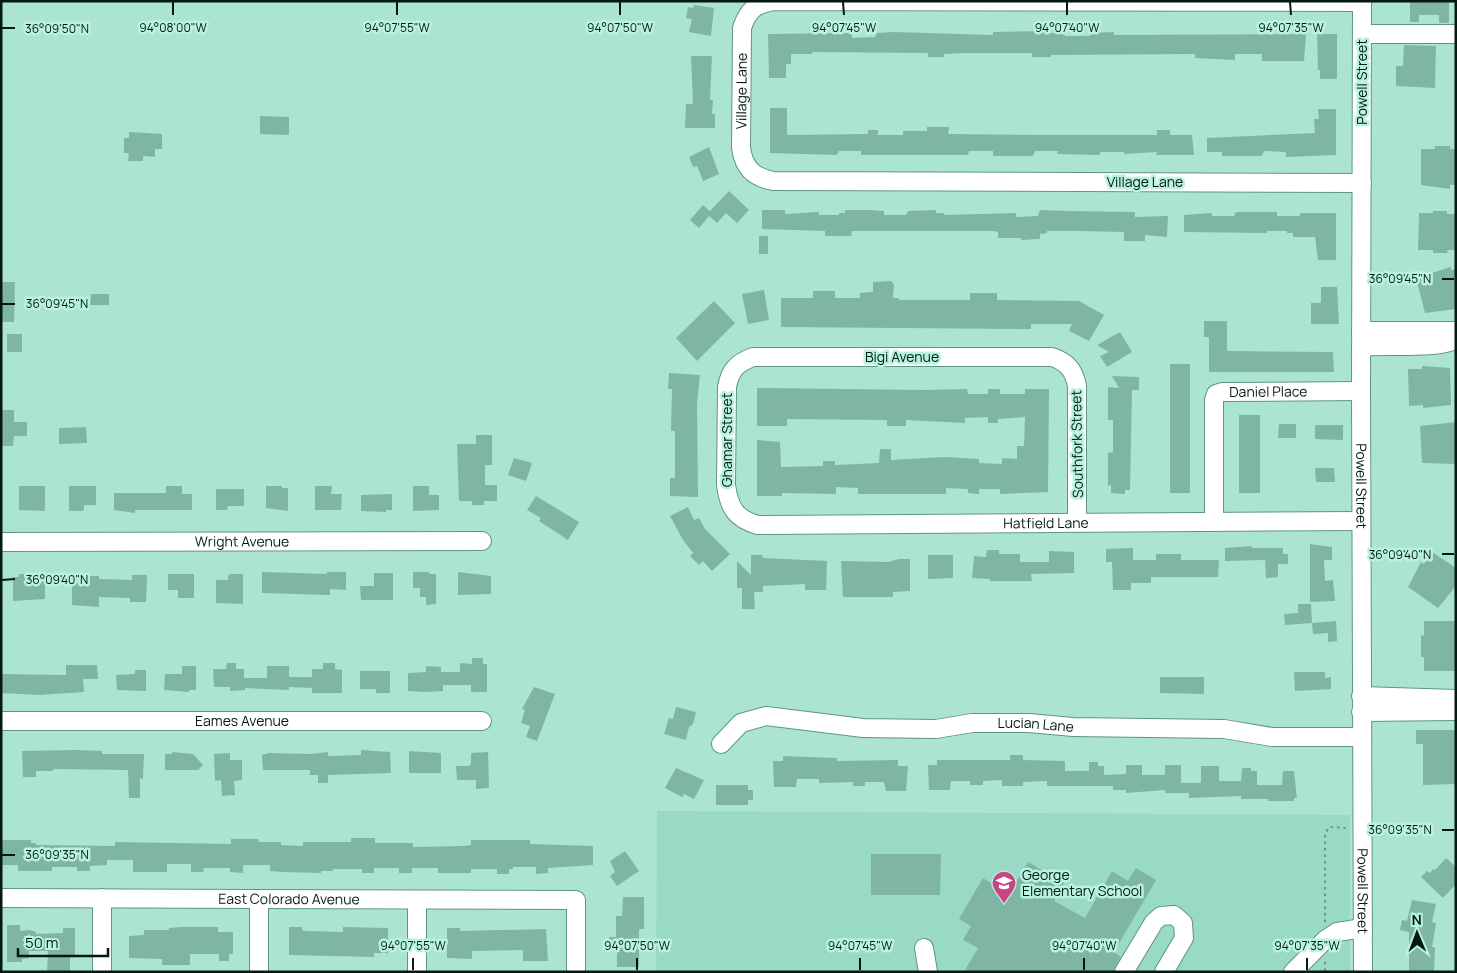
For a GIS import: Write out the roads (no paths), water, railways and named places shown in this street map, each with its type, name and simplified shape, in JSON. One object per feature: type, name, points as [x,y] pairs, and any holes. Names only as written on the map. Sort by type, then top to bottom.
[{"type":"street","name":"Powell Street","points":[[1362,2],[1360,391],[1363,972]]},
{"type":"street","name":"Village Lane","points":[[1362,2],[763,3],[753,8],[746,17],[742,28],[741,138],[743,161],[750,172],[761,179],[773,181],[1362,184]]},
{"type":"street","points":[[1362,34],[1456,34]]},
{"type":"street","points":[[1361,339],[1456,331]]},
{"type":"street","points":[[1361,339],[1432,345],[1456,339]]},
{"type":"street","name":"Bigi Avenue","points":[[734,367],[753,357],[1052,357],[1069,366]]},
{"type":"street","name":"Southfork Street","points":[[1069,366],[1075,376],[1077,386],[1077,522]]},
{"type":"street","name":"Ghamar Street","points":[[734,367],[727,387],[726,485],[728,501],[734,513]]},
{"type":"street","name":"Daniel Place","points":[[1214,522],[1214,400],[1216,394],[1222,392],[1360,391]]},
{"type":"street","name":"Hatfield Lane","points":[[734,513],[745,521],[758,525],[1361,521]]},
{"type":"street","name":"Wright Avenue","points":[[1,542],[482,541]]},
{"type":"street","points":[[1361,704],[1456,698]]},
{"type":"street","points":[[1361,704],[1456,711]]},
{"type":"street","name":"Lucian Lane","points":[[721,744],[742,724],[766,716],[863,728],[936,729],[972,723],[1029,723],[1073,727],[1224,729],[1272,737],[1362,737]]},
{"type":"street","name":"Eames Avenue","points":[[1,722],[482,721]]},
{"type":"street","name":"East Colorado Avenue","points":[[1,898],[576,900],[576,972]]},
{"type":"street","points":[[102,898],[102,972]]},
{"type":"street","points":[[259,972],[260,899]]},
{"type":"street","points":[[416,972],[417,900]]},
{"type":"street","points":[[1124,972],[1154,922],[1161,916],[1174,915],[1183,923],[1184,938],[1164,972]]},
{"type":"street","points":[[1293,972],[1325,940],[1337,932],[1363,928]]},
{"type":"street","points":[[924,948],[928,972]]},
{"type":"place","name":"George Elementary School","points":[[1004,904]]}]
